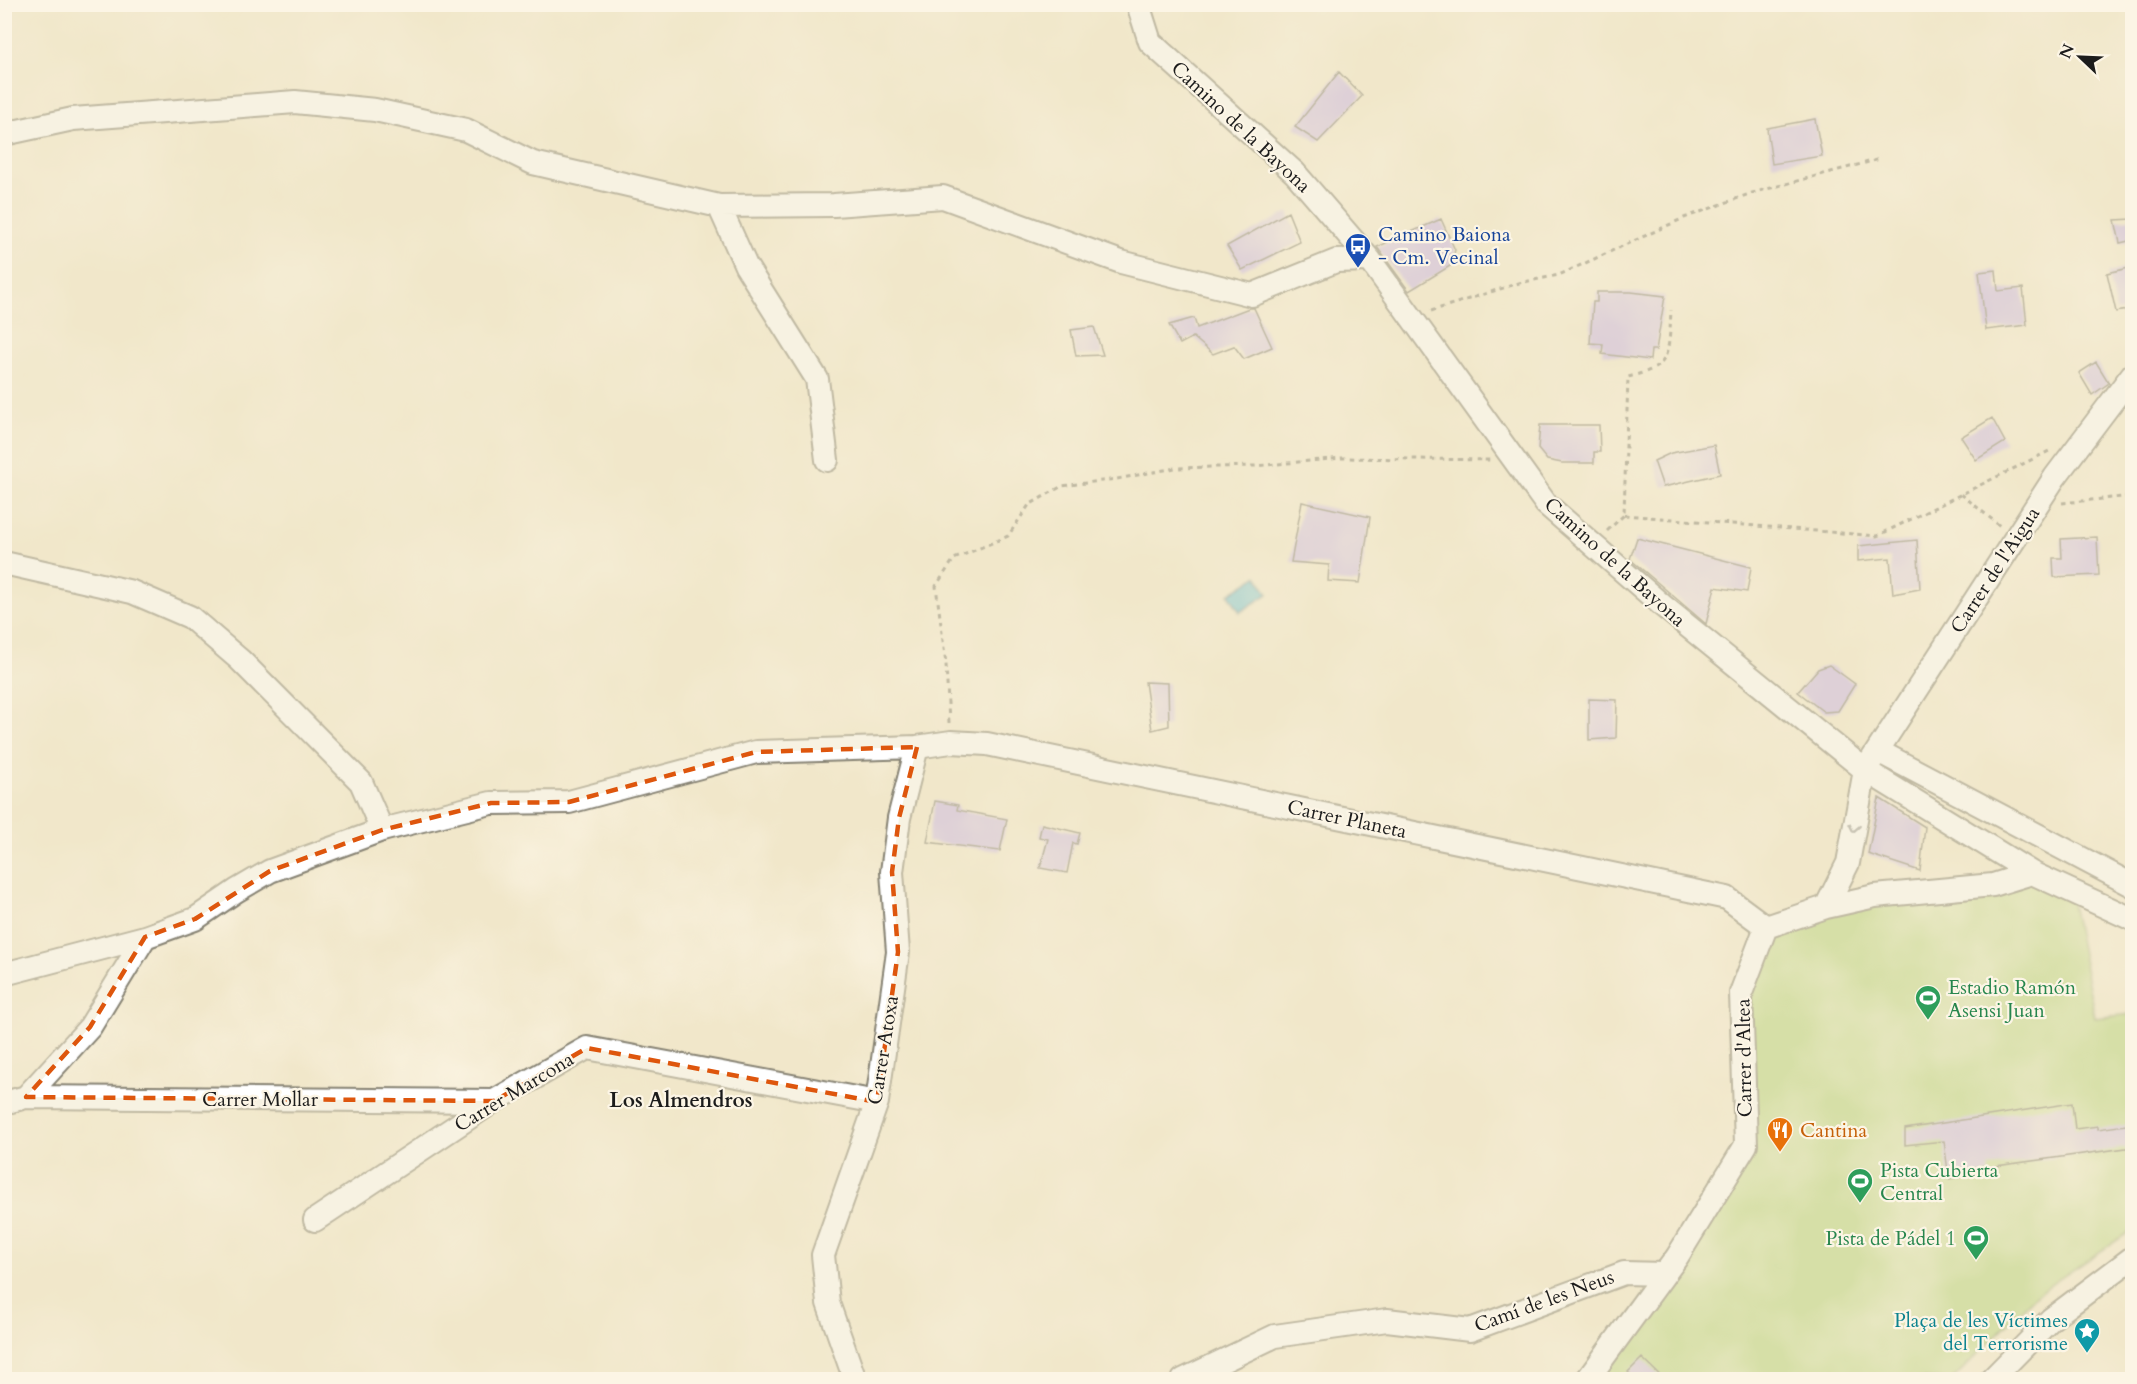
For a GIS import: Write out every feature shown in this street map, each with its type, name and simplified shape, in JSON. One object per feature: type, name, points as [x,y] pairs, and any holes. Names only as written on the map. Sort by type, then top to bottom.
[{"type":"street","name":"Camino de la Bayona","points":[[1138,4],[1150,42],[1295,173],[1370,260],[1546,504],[1663,606],[1865,770],[1923,808],[2032,873],[2133,919]]},
{"type":"street","points":[[4,134],[73,119],[295,102],[375,110],[466,130],[533,162],[719,206],[834,205],[943,196],[1121,262],[1252,295],[1336,261],[1370,260]]},
{"type":"street","points":[[719,206],[746,266],[817,379],[827,460]]},
{"type":"street","name":"Carrer de l'Aigua","points":[[1865,770],[2055,477],[2133,375]]},
{"type":"street","points":[[4,563],[132,592],[190,617],[240,660],[361,782],[382,830]]},
{"type":"street","name":"Carrer Planeta","points":[[4,974],[145,937],[195,919],[236,891],[270,872],[382,830],[491,803],[569,802],[756,752],[917,747],[951,742],[987,744],[1727,898],[1766,927]]},
{"type":"street","name":"Carrer Atoxa","points":[[855,1380],[828,1303],[823,1255],[877,1102],[898,952],[892,872],[898,818],[917,747]]},
{"type":"street","points":[[1878,751],[2133,885]]},
{"type":"street","points":[[1827,907],[1848,863],[1865,770]]},
{"type":"street","points":[[1766,927],[1827,907],[1875,896],[1994,885],[2032,873]]},
{"type":"street","name":"Carrer d'Altea","points":[[1587,1380],[1677,1257],[1746,1144],[1741,993],[1766,927]]},
{"type":"street","points":[[15,1100],[90,1027],[145,937]]},
{"type":"street","name":"Carrer Marcona","points":[[315,1220],[494,1101],[587,1048],[877,1102]]},
{"type":"street","name":"Carrer Mollar","points":[[15,1100],[494,1101]]},
{"type":"street","points":[[1991,1380],[2051,1319],[2133,1258]]},
{"type":"street","name":"Camí de les Neus","points":[[1183,1380],[1275,1336],[1387,1320],[1470,1330],[1624,1273],[1664,1274]]},
{"type":"path","points":[[1411,317],[1519,284],[1559,275],[1684,218],[1752,193],[1880,159]]},
{"type":"path","points":[[1592,544],[1624,515],[1628,377],[1649,370],[1662,362],[1669,342],[1671,310]]},
{"type":"path","points":[[1624,515],[1877,536],[2058,446]]},
{"type":"path","points":[[951,742],[946,664],[936,586],[954,559],[1008,536],[1029,505],[1062,486],[1118,479],[1175,468],[1255,466],[1342,458],[1514,460]]},
{"type":"path","points":[[1961,494],[2015,538]]},
{"type":"path","points":[[2037,505],[2133,496]]},
{"type":"highlighted area","points":[[917,747],[899,818],[892,872],[898,952],[877,1102],[587,1048],[494,1101],[26,1097],[90,1027],[145,937],[195,919],[270,871],[382,830],[491,803],[569,802],[756,752]]},
{"type":"green space","points":[[2032,873],[2069,889],[2095,1018],[2132,1014],[2132,1230],[2037,1294],[1953,1379],[1587,1380],[1746,1145],[1741,993],[1766,927]]},
{"type":"water","points":[[1257,576],[1268,594],[1240,612],[1229,594]]},
{"type":"building","points":[[1339,72],[1362,96],[1318,142],[1295,127]]},
{"type":"building","points":[[1815,119],[1822,156],[1772,164],[1767,128]]},
{"type":"building","points":[[1288,212],[1300,242],[1242,270],[1227,246]]},
{"type":"building","points":[[1441,219],[1455,250],[1450,266],[1409,291],[1377,247]]},
{"type":"building","points":[[2133,219],[2133,240],[2120,243],[2115,220]]},
{"type":"building","points":[[2133,267],[2133,309],[2116,312],[2107,273]]},
{"type":"building","points":[[1996,270],[1998,291],[2023,288],[2027,325],[1986,330],[1979,272]]},
{"type":"building","points":[[1597,292],[1631,292],[1665,296],[1656,350],[1651,350],[1650,360],[1602,354],[1603,344],[1590,343],[1593,302],[1597,302]]},
{"type":"building","points":[[1254,308],[1272,347],[1244,359],[1234,346],[1213,354],[1193,337],[1180,344],[1169,325],[1194,318],[1197,328]]},
{"type":"building","points":[[1094,327],[1103,355],[1076,356],[1071,330]]},
{"type":"building","points":[[2096,362],[2109,383],[2092,395],[2079,373]]},
{"type":"building","points":[[1992,418],[2005,442],[1976,460],[1961,437]]},
{"type":"building","points":[[1540,425],[1599,425],[1600,452],[1594,452],[1594,463],[1562,463],[1547,460],[1538,449]]},
{"type":"building","points":[[1714,445],[1720,474],[1663,487],[1654,461],[1671,453]]},
{"type":"building","points":[[1302,502],[1370,517],[1360,583],[1328,581],[1329,565],[1291,562]]},
{"type":"building","points":[[2097,537],[2099,575],[2054,577],[2053,558],[2062,558],[2061,539]]},
{"type":"building","points":[[1637,538],[1751,567],[1747,592],[1715,587],[1706,624],[1630,559]]},
{"type":"building","points":[[1917,540],[1920,589],[1893,594],[1890,558],[1858,561],[1858,546]]},
{"type":"building","points":[[1829,665],[1855,684],[1838,711],[1824,712],[1798,692],[1818,669]]},
{"type":"building","points":[[1145,682],[1168,683],[1169,726],[1152,730]]},
{"type":"building","points":[[1589,699],[1617,700],[1616,738],[1589,740]]},
{"type":"building","points":[[1879,798],[1925,827],[1920,871],[1868,854]]},
{"type":"building","points":[[935,801],[958,805],[957,810],[1007,819],[1000,851],[927,842]]},
{"type":"building","points":[[1042,824],[1080,833],[1077,844],[1073,843],[1067,873],[1040,868],[1048,839],[1039,837]]},
{"type":"building","points":[[2072,1103],[2075,1129],[2098,1126],[2098,1129],[2133,1124],[2133,1147],[1989,1167],[1990,1173],[1949,1179],[1944,1141],[1905,1145],[1905,1129]]},
{"type":"building","points":[[1642,1358],[1665,1380],[1636,1380],[1628,1372]]},
{"type":"place","name":"Camino Baiona - Cm. Vecinal","points":[[1358,269]]},
{"type":"place","name":"Estadio Ramón Asensi Juan","points":[[1928,1021]]},
{"type":"place","name":"Cantina","points":[[1780,1153]]},
{"type":"place","name":"Pista Cubierta Central","points":[[1860,1204]]},
{"type":"place","name":"Pista de Pádel 1","points":[[1976,1261]]},
{"type":"place","name":"Plaça de les Víctimes del Terrorisme","points":[[2087,1354]]},
{"type":"district","name":"Los Almendros","points":[[681,1100]]}]
